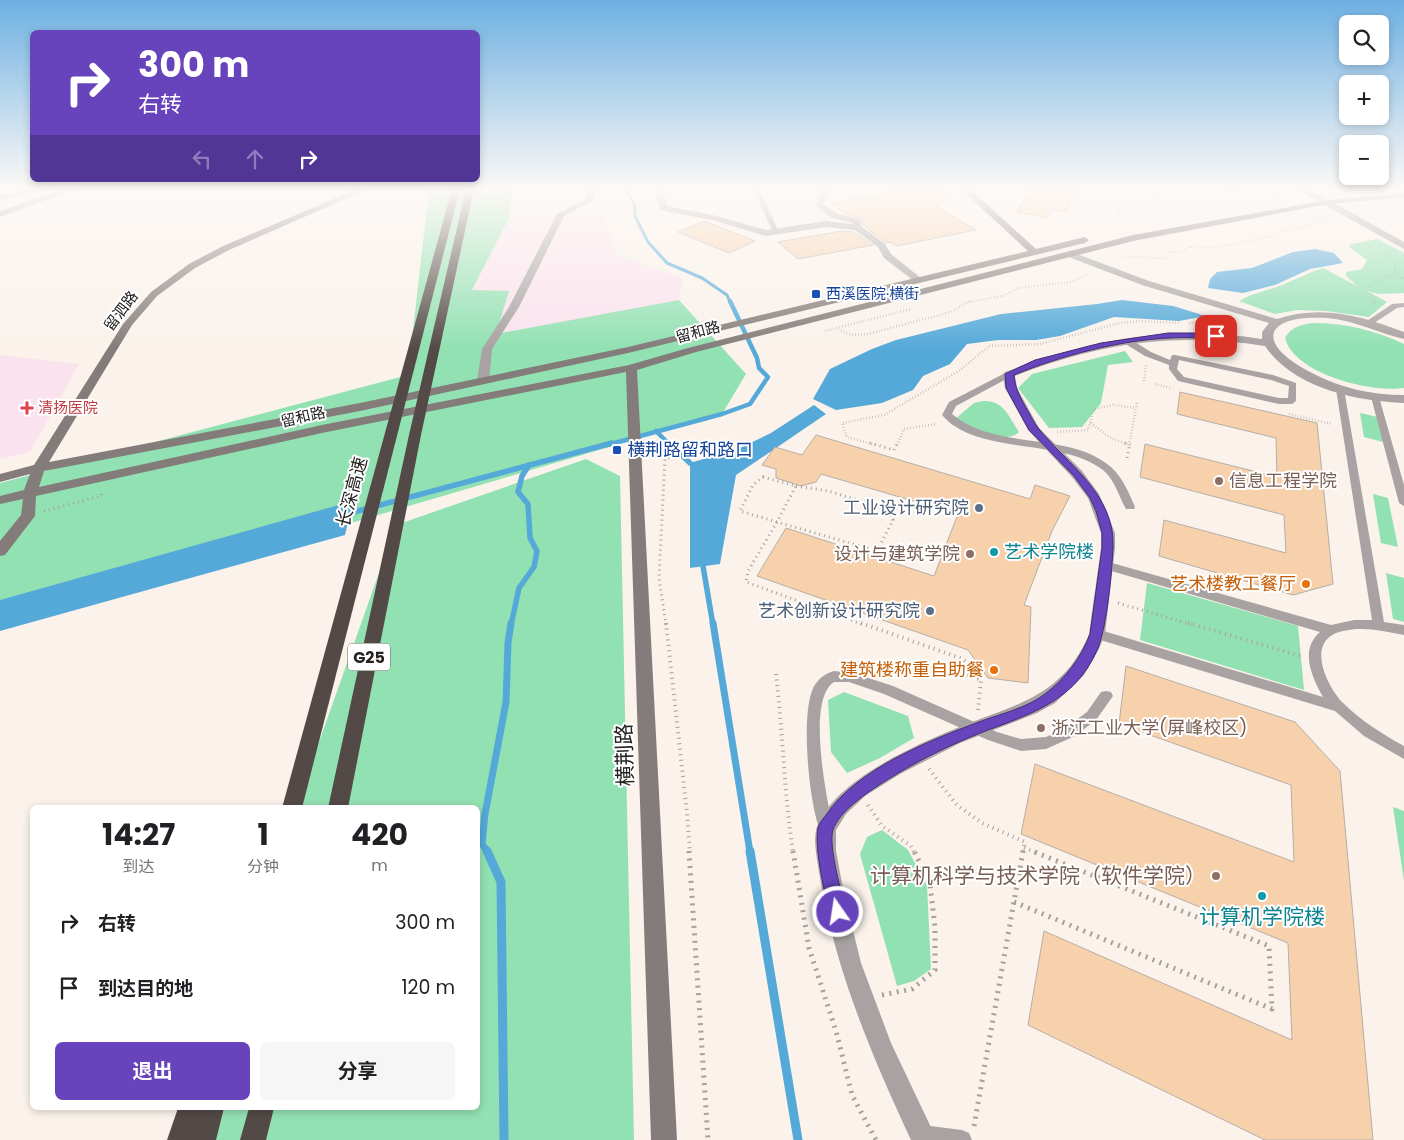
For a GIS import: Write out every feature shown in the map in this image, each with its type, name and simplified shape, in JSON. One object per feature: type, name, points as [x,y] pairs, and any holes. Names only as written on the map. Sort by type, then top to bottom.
[{"type":"highway","name":"长深高速","points":[[293,805],[442,242]]},
{"type":"highway","name":"G25","points":[[339,805],[428,372],[458,242]]},
{"type":"highway","points":[[180,1140],[191,1110]]},
{"type":"highway","points":[[203,1140],[211,1110]]},
{"type":"highway","points":[[253,1140],[261,1110]]},
{"type":"main road","name":"留泗路","points":[[28,516],[30,492],[39,468],[128,324],[154,294],[192,266],[240,242]]},
{"type":"main road","points":[[1023,242],[1033,251]]},
{"type":"main road","name":"留和路","points":[[0,478],[39,468],[360,407],[628,350],[1072,242]]},
{"type":"main road","name":"留和路","points":[[0,500],[322,429],[631,368],[692,350],[1121,242]]},
{"type":"main road","name":"横荆路","points":[[631,368],[664,1140]]},
{"type":"main road","points":[[0,551],[28,516]]},
{"type":"street","points":[[483,381],[487,349],[514,307],[546,242]]},
{"type":"street","points":[[877,242],[882,246],[887,256],[917,279]]},
{"type":"street","points":[[1069,254],[1099,268],[1277,322]]},
{"type":"street","points":[[1404,336],[1368,323],[1346,318],[1315,316],[1289,318],[1277,322],[1270,328],[1267,334],[1268,343],[1283,361],[1297,370],[1340,389],[1404,399]]},
{"type":"street","points":[[923,1137],[881,1048],[850,963],[833,894],[826,851],[826,828],[839,808],[858,790],[893,768],[977,728],[1031,708],[1049,698],[1078,670],[1091,649],[1097,634],[1108,533],[1094,497],[1077,474],[1034,430],[1010,388],[1009,374],[1038,362],[1072,352],[1168,335],[1199,334],[1268,343]]},
{"type":"lane","points":[[1368,323],[1394,306],[1404,305]]},
{"type":"lane","points":[[1127,341],[1148,354],[1174,364]]},
{"type":"lane","points":[[1175,357],[1273,378],[1293,385],[1294,394],[1292,401],[1279,401],[1181,378],[1173,369],[1174,364],[1175,357]]},
{"type":"lane","points":[[1009,374],[952,404],[947,415],[952,421],[967,429],[1008,440],[1052,448],[1099,463],[1107,469],[1130,507]]},
{"type":"lane","points":[[1340,389],[1379,624]]},
{"type":"lane","points":[[1376,396],[1404,503]]},
{"type":"lane","points":[[1105,565],[1331,630]]},
{"type":"lane","points":[[1404,630],[1379,624],[1352,624],[1331,630],[1318,642],[1314,660],[1321,682],[1339,707],[1367,732],[1404,755]]},
{"type":"lane","points":[[1097,634],[1339,707]]},
{"type":"lane","points":[[826,828],[816,767],[813,709],[819,689],[826,680],[836,676],[854,679],[883,688],[1021,745],[1038,744],[1060,737],[1076,728],[1090,717],[1106,696]]},
{"type":"lane","points":[[923,1137],[968,1135]]},
{"type":"path","points":[[1119,256],[1135,259],[1165,260],[1170,252],[1183,252],[1189,247],[1213,248],[1242,242]]},
{"type":"path","points":[[1395,275],[1395,262],[1386,253],[1387,250],[1400,247]]},
{"type":"path","points":[[841,331],[852,335],[868,334],[951,312],[962,304],[1003,296],[1018,288],[1071,282],[1092,272],[1084,269]]},
{"type":"path","points":[[1382,308],[1373,301],[1369,284],[1382,277],[1395,275],[1404,278]]},
{"type":"path","points":[[952,421],[904,429],[894,450],[847,437],[842,422],[884,415],[959,370],[989,346],[1040,344],[1058,339]]},
{"type":"path","points":[[1128,458],[1137,403]]},
{"type":"path","points":[[1052,448],[1056,442],[1057,430],[1088,430],[1094,409],[1113,405],[1136,408]]},
{"type":"path","points":[[1091,423],[1100,432],[1112,439],[1130,445]]},
{"type":"path","points":[[691,452],[665,459],[659,578],[669,644],[687,813],[708,1140]]},
{"type":"path","points":[[763,476],[796,486],[828,491],[884,508],[893,520],[877,551],[777,522],[740,511],[753,485],[763,476]]},
{"type":"path","points":[[796,486],[748,571],[746,582],[963,659],[981,680],[977,728]]},
{"type":"path","points":[[28,516],[101,496]]},
{"type":"path","points":[[1101,598],[1314,660]]},
{"type":"path","points":[[957,671],[981,680]]},
{"type":"path","points":[[776,674],[782,727],[782,758],[791,838],[809,948],[836,1031],[852,1095],[876,1140]]},
{"type":"path","points":[[918,755],[957,805],[982,823],[1025,842],[968,1135]]},
{"type":"path","points":[[858,790],[882,826],[911,846],[930,884],[935,927],[935,970],[912,989],[863,998]]},
{"type":"path","points":[[1014,902],[1272,1008],[1270,946],[1024,848]]},
{"type":"shaded area","points":[[497,242],[613,242],[618,255],[683,279],[679,300],[489,339],[472,291]]},
{"type":"shaded area","name":"清扬医院","points":[[0,355],[79,364],[30,452],[0,459]]},
{"type":"green space","points":[[423,242],[497,242],[472,290],[509,291],[496,334],[679,300],[746,374],[722,414],[0,626],[0,483],[408,375]]},
{"type":"green space","points":[[1384,242],[1404,253],[1404,293],[1379,294],[1367,291],[1387,302],[1369,317],[1326,311],[1297,310],[1275,314],[1239,301],[1323,268],[1357,286],[1346,276],[1346,272],[1362,269],[1367,260],[1349,247],[1351,244]]},
{"type":"green space","points":[[1312,323],[1336,324],[1359,328],[1404,344],[1404,388],[1390,389],[1354,384],[1318,371],[1303,362],[1291,351],[1285,338],[1296,327]]},
{"type":"green space","points":[[1125,351],[1133,362],[1108,365],[1101,403],[1082,427],[1049,428],[1018,388],[1032,374]]},
{"type":"green space","points":[[990,401],[1001,406],[1019,432],[1009,437],[987,435],[966,428],[955,419],[974,403]]},
{"type":"green space","points":[[1360,413],[1378,417],[1383,442],[1364,437]]},
{"type":"green space","points":[[586,459],[620,476],[634,1140],[177,1140],[188,1110],[480,1110],[480,805],[297,805],[396,525]]},
{"type":"green space","points":[[1373,494],[1388,498],[1398,547],[1381,543]]},
{"type":"green space","points":[[1386,573],[1404,578],[1404,622],[1393,619]]},
{"type":"green space","points":[[1147,583],[1298,626],[1304,690],[1140,640]]},
{"type":"green space","points":[[844,692],[908,716],[914,738],[880,758],[847,773],[831,752],[828,700]]},
{"type":"green space","points":[[1393,807],[1404,811],[1404,881]]},
{"type":"green space","points":[[882,830],[908,850],[927,885],[931,969],[914,981],[897,986],[860,854],[867,837]]},
{"type":"water","points":[[1315,249],[1334,253],[1343,263],[1310,269],[1275,285],[1243,293],[1208,288],[1210,279],[1217,272],[1252,268],[1293,252]]},
{"type":"water","points":[[1122,300],[1173,306],[1206,316],[1179,321],[1114,317],[1060,336],[1036,340],[998,340],[967,344],[950,364],[923,376],[913,390],[882,403],[836,410],[813,399],[830,369],[896,340],[1001,314]]},
{"type":"water","points":[[814,405],[826,414],[736,475],[720,564],[690,568],[690,463],[740,448],[771,433]]},
{"type":"water","points":[[353,501],[345,535],[0,631],[0,600]]},
{"type":"building","points":[[703,242],[752,242],[729,253]]},
{"type":"building","points":[[778,242],[869,242],[873,245],[798,259]]},
{"type":"building","points":[[891,242],[915,242],[896,246]]},
{"type":"building","points":[[1180,392],[1317,423],[1333,584],[1293,595],[1159,556],[1164,520],[1286,553],[1284,515],[1140,477],[1145,444],[1277,477],[1276,438],[1177,414]]},
{"type":"building","name":"艺术学院楼","points":[[816,435],[1030,499],[1035,485],[1070,496],[1052,531],[1024,605],[1031,607],[1028,683],[988,678],[968,650],[757,576],[786,528],[934,576],[958,514],[821,474],[816,482],[801,486],[776,478],[776,469],[762,465],[775,447],[802,455]]},
{"type":"building","name":"计算机学院楼","points":[[1126,666],[1295,722],[1340,771],[1373,1140],[1265,1140],[1028,1025],[1044,931],[1292,1040],[1288,943],[1021,834],[1035,764],[1294,862],[1291,785],[1119,724]]},
{"type":"waterway","points":[[648,242],[667,263],[702,278],[727,295],[730,302]]},
{"type":"waterway","points":[[657,432],[722,414],[750,404],[768,377],[759,368],[757,358],[730,301]]},
{"type":"waterway","points":[[607,445],[657,432]]},
{"type":"waterway","points":[[657,432],[670,445]]},
{"type":"waterway","points":[[529,465],[612,443]]},
{"type":"waterway","points":[[669,443],[690,463]]},
{"type":"waterway","points":[[343,515],[529,465]]},
{"type":"waterway","points":[[511,625],[519,588],[534,567],[537,551],[530,538],[528,504],[518,492],[522,476],[529,465]]},
{"type":"waterway","points":[[703,566],[713,625]]},
{"type":"waterway","points":[[488,852],[482,844],[485,814],[506,702],[508,643],[511,623]]},
{"type":"waterway","points":[[713,623],[750,852]]},
{"type":"waterway","points":[[487,851],[501,882],[504,1140]]},
{"type":"waterway","points":[[750,851],[798,1140]]},
{"type":"place","name":"西溪医院·横街","points":[[816,294]]},
{"type":"place","name":"清扬医院","points":[[27,408]]},
{"type":"place","name":"横荆路留和路口","points":[[617,450]]},
{"type":"place","name":"信息工程学院","points":[[1219,481]]},
{"type":"place","name":"工业设计研究院","points":[[979,508]]},
{"type":"place","name":"艺术学院楼","points":[[994,552]]},
{"type":"place","name":"设计与建筑学院","points":[[970,554]]},
{"type":"place","name":"艺术楼教工餐厅","points":[[1306,584]]},
{"type":"place","name":"艺术创新设计研究院","points":[[930,611]]},
{"type":"place","name":"建筑楼称重自助餐","points":[[994,670]]},
{"type":"place","name":"浙江工业大学(屏峰校区)","points":[[1041,728]]},
{"type":"place","name":"计算机科学与技术学院（软件学院）","points":[[1216,876]]},
{"type":"place","name":"计算机学院楼","points":[[1262,896]]},
{"type":"route","points":[[838,912],[826,851],[826,828],[839,808],[858,790],[893,768],[954,737],[1031,708],[1049,698],[1078,670],[1091,649],[1097,634],[1108,548],[1108,533],[1101,511],[1094,497],[1077,474],[1034,430],[1024,409],[1010,388],[1009,374],[1038,362],[1104,344],[1168,335],[1199,334],[1216,336]]}]
